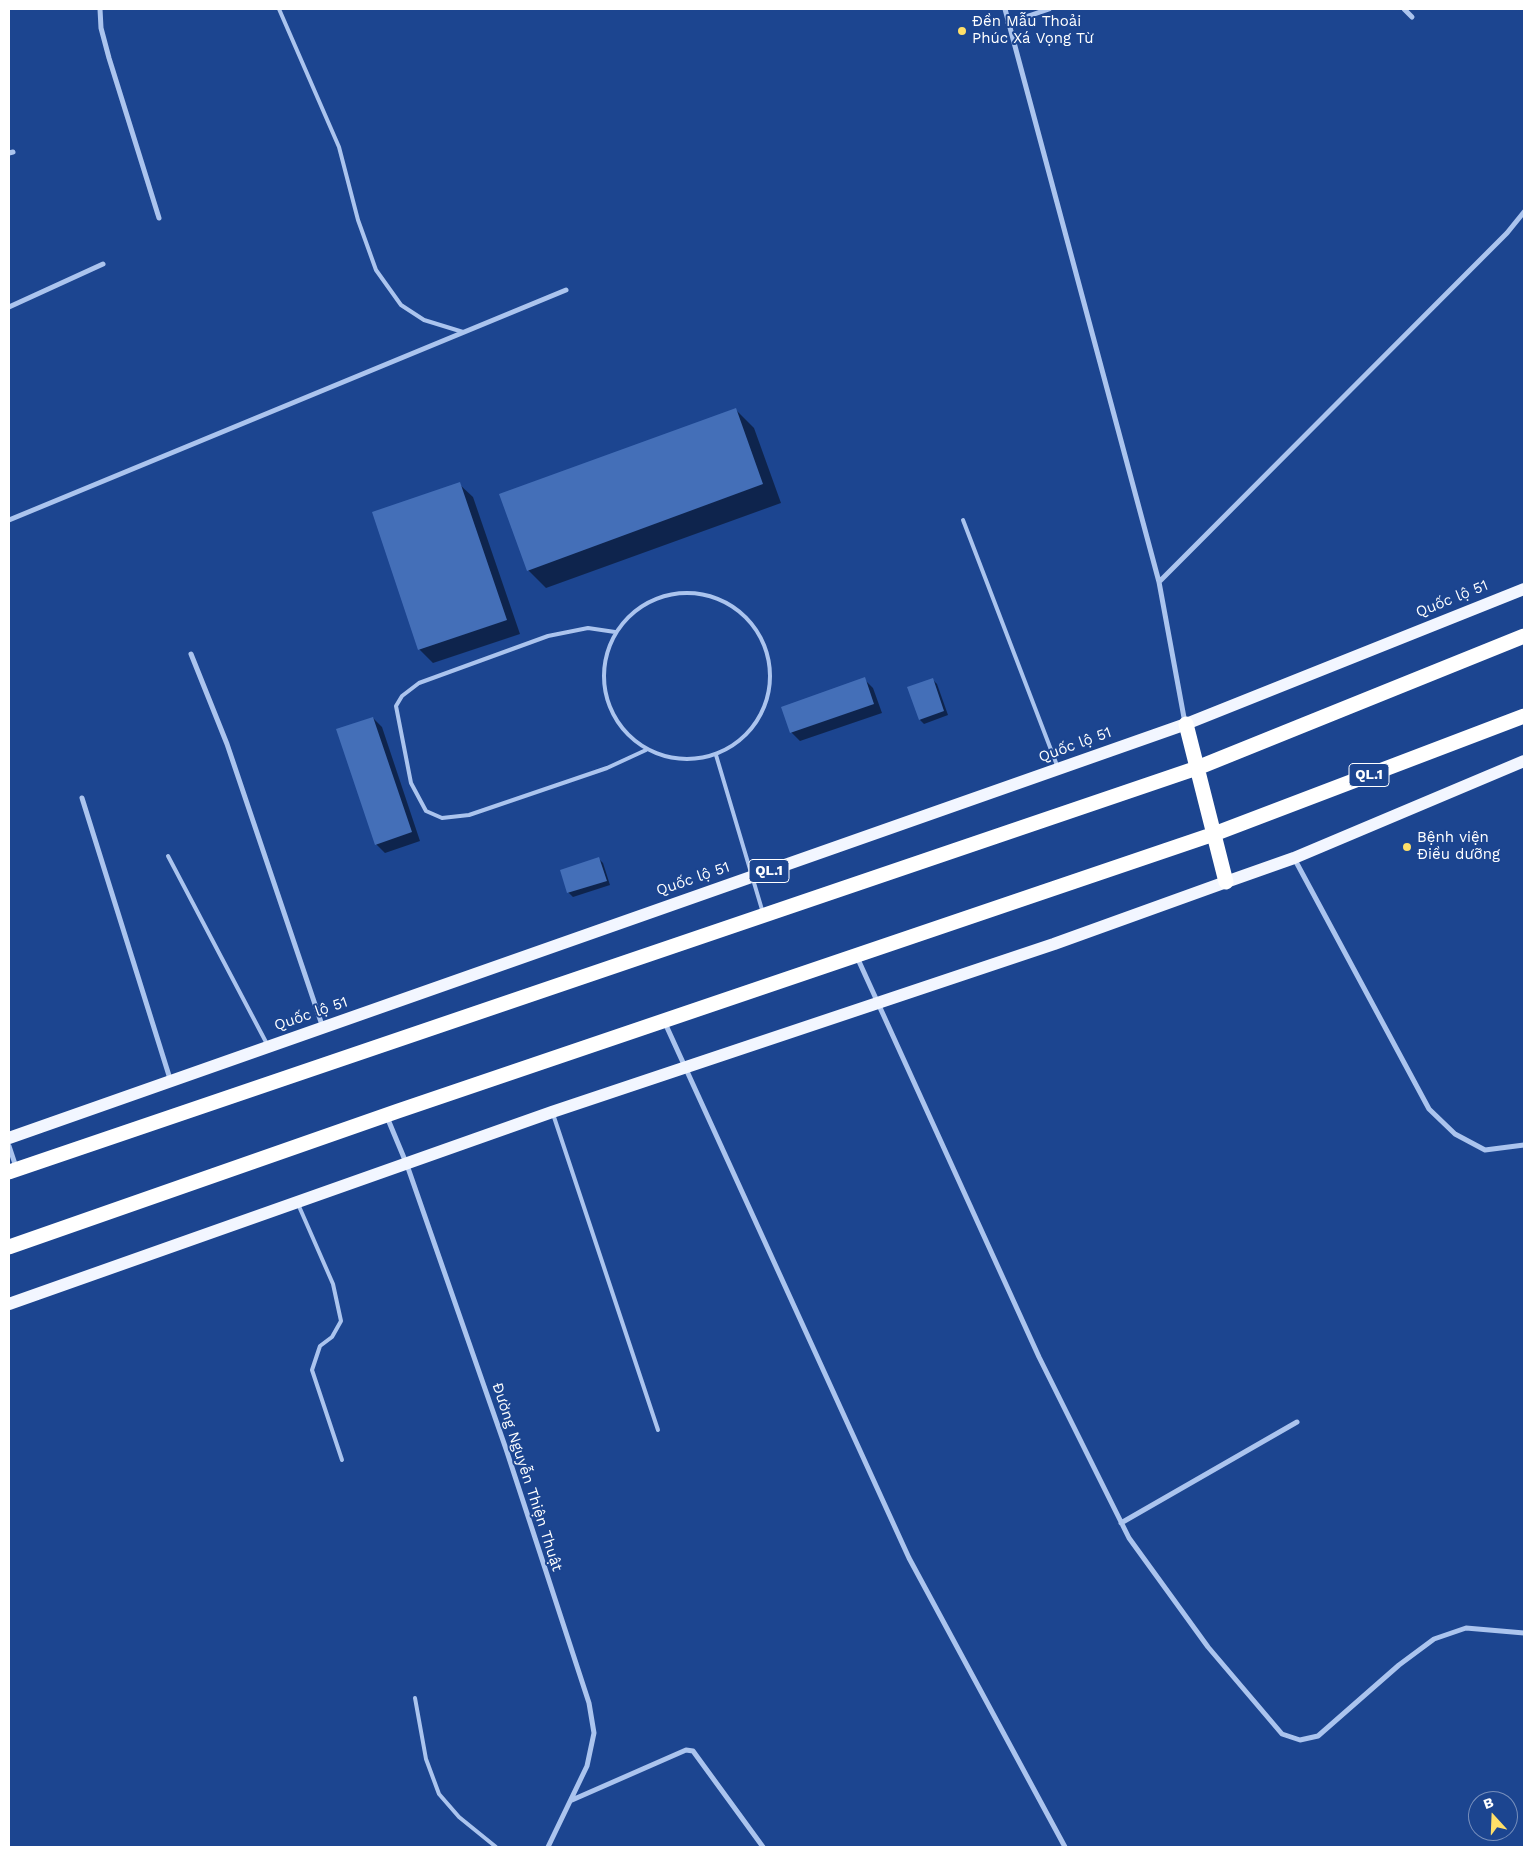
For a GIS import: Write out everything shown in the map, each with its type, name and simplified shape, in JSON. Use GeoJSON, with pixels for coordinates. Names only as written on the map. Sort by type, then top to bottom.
{"type":"FeatureCollection","features":[{"type":"Feature","properties":{"kind":"highway"},"geometry":{"type":"LineString","coordinates":[[13,1170],[1197,768],[1524,636]]}},
{"type":"Feature","properties":{"kind":"highway","name":"QL.1"},"geometry":{"type":"LineString","coordinates":[[9,1247],[386,1115],[1214,834],[1524,716]]}},
{"type":"Feature","properties":{"kind":"highway"},"geometry":{"type":"LineString","coordinates":[[1186,724],[1226,882]]}},
{"type":"Feature","properties":{"kind":"main road","name":"Quốc lộ 51"},"geometry":{"type":"LineString","coordinates":[[9,1138],[1186,724],[1524,589]]}},
{"type":"Feature","properties":{"kind":"main road"},"geometry":{"type":"LineString","coordinates":[[9,1304],[298,1204],[552,1112],[1054,944],[1294,858],[1524,761]]}},
{"type":"Feature","properties":{"kind":"street"},"geometry":{"type":"LineString","coordinates":[[100,9],[101,28],[109,58],[158,218]]}},
{"type":"Feature","properties":{"kind":"street"},"geometry":{"type":"LineString","coordinates":[[1005,9],[1159,582],[1186,724]]}},
{"type":"Feature","properties":{"kind":"street"},"geometry":{"type":"LineString","coordinates":[[1008,23],[1049,9]]}},
{"type":"Feature","properties":{"kind":"street"},"geometry":{"type":"LineString","coordinates":[[1404,9],[1412,18]]}},
{"type":"Feature","properties":{"kind":"street"},"geometry":{"type":"LineString","coordinates":[[1159,582],[1500,240],[1524,212]]}},
{"type":"Feature","properties":{"kind":"street"},"geometry":{"type":"LineString","coordinates":[[9,307],[103,264]]}},
{"type":"Feature","properties":{"kind":"street"},"geometry":{"type":"LineString","coordinates":[[9,520],[566,290]]}},
{"type":"Feature","properties":{"kind":"street"},"geometry":{"type":"LineString","coordinates":[[191,654],[227,744],[323,1029]]}},
{"type":"Feature","properties":{"kind":"street"},"geometry":{"type":"LineString","coordinates":[[82,798],[171,1082]]}},
{"type":"Feature","properties":{"kind":"street"},"geometry":{"type":"LineString","coordinates":[[1294,858],[1429,1109],[1455,1134],[1485,1150],[1524,1145]]}},
{"type":"Feature","properties":{"kind":"street"},"geometry":{"type":"LineString","coordinates":[[857,955],[876,1002],[1039,1357],[1129,1538],[1208,1647],[1282,1734],[1300,1740],[1318,1736],[1399,1664],[1434,1639],[1466,1628],[1524,1633]]}},
{"type":"Feature","properties":{"kind":"street"},"geometry":{"type":"LineString","coordinates":[[664,1020],[909,1558],[1065,1847]]}},
{"type":"Feature","properties":{"kind":"street","name":"Đường Nguyễn Thiện Thuật"},"geometry":{"type":"LineString","coordinates":[[386,1115],[406,1165],[503,1440],[589,1703],[594,1733],[587,1766],[548,1847]]}},
{"type":"Feature","properties":{"kind":"street"},"geometry":{"type":"LineString","coordinates":[[9,1146],[13,1170]]}},
{"type":"Feature","properties":{"kind":"street"},"geometry":{"type":"LineString","coordinates":[[1121,1523],[1297,1422]]}},
{"type":"Feature","properties":{"kind":"street"},"geometry":{"type":"LineString","coordinates":[[572,1800],[686,1750],[693,1751],[763,1847]]}},
{"type":"Feature","properties":{"kind":"lane"},"geometry":{"type":"LineString","coordinates":[[280,9],[339,147],[358,220],[376,270],[401,305],[424,320],[464,332]]}},
{"type":"Feature","properties":{"kind":"lane"},"geometry":{"type":"LineString","coordinates":[[963,520],[1058,769]]}},
{"type":"Feature","properties":{"kind":"lane"},"geometry":{"type":"LineString","coordinates":[[680,592],[716,596],[747,615],[766,646],[771,681],[761,716],[749,732],[734,745],[716,755],[680,760],[646,750],[618,726],[604,694],[604,658],[615,632],[619,625],[646,602],[680,592]]}},
{"type":"Feature","properties":{"kind":"lane"},"geometry":{"type":"LineString","coordinates":[[615,632],[588,628],[548,636],[418,682],[402,696],[396,706],[411,783],[426,811],[442,818],[469,815],[608,768],[646,750]]}},
{"type":"Feature","properties":{"kind":"lane"},"geometry":{"type":"LineString","coordinates":[[716,755],[764,915]]}},
{"type":"Feature","properties":{"kind":"lane"},"geometry":{"type":"LineString","coordinates":[[168,856],[269,1048]]}},
{"type":"Feature","properties":{"kind":"lane"},"geometry":{"type":"LineString","coordinates":[[552,1112],[658,1430]]}},
{"type":"Feature","properties":{"kind":"lane"},"geometry":{"type":"LineString","coordinates":[[298,1204],[333,1284],[341,1321],[332,1337],[320,1346],[312,1370],[342,1460]]}},
{"type":"Feature","properties":{"kind":"lane"},"geometry":{"type":"LineString","coordinates":[[415,1698],[426,1759],[440,1794],[459,1817],[496,1847]]}},
{"type":"Feature","properties":{"kind":"building"},"geometry":{"type":"Polygon","coordinates":[[[736,408],[763,484],[527,571],[499,494],[736,408]]]}},
{"type":"Feature","properties":{"kind":"building"},"geometry":{"type":"Polygon","coordinates":[[[460,482],[507,620],[418,650],[372,512],[460,482]]]}},
{"type":"Feature","properties":{"kind":"building"},"geometry":{"type":"Polygon","coordinates":[[[865,677],[874,704],[790,733],[781,707],[865,677]]]}},
{"type":"Feature","properties":{"kind":"building"},"geometry":{"type":"Polygon","coordinates":[[[933,678],[944,711],[919,720],[907,687],[933,678]]]}},
{"type":"Feature","properties":{"kind":"building"},"geometry":{"type":"Polygon","coordinates":[[[373,717],[412,832],[375,845],[336,729],[373,717]]]}},
{"type":"Feature","properties":{"kind":"building"},"geometry":{"type":"Polygon","coordinates":[[[599,857],[607,881],[567,893],[560,870],[599,857]]]}},
{"type":"Feature","properties":{"kind":"place","name":"Đền Mẫu Thoải Phúc Xá Vọng Từ"},"geometry":{"type":"Point","coordinates":[962,31]}},
{"type":"Feature","properties":{"kind":"place","name":"Bệnh viện Điều dưỡng"},"geometry":{"type":"Point","coordinates":[1407,847]}}]}
